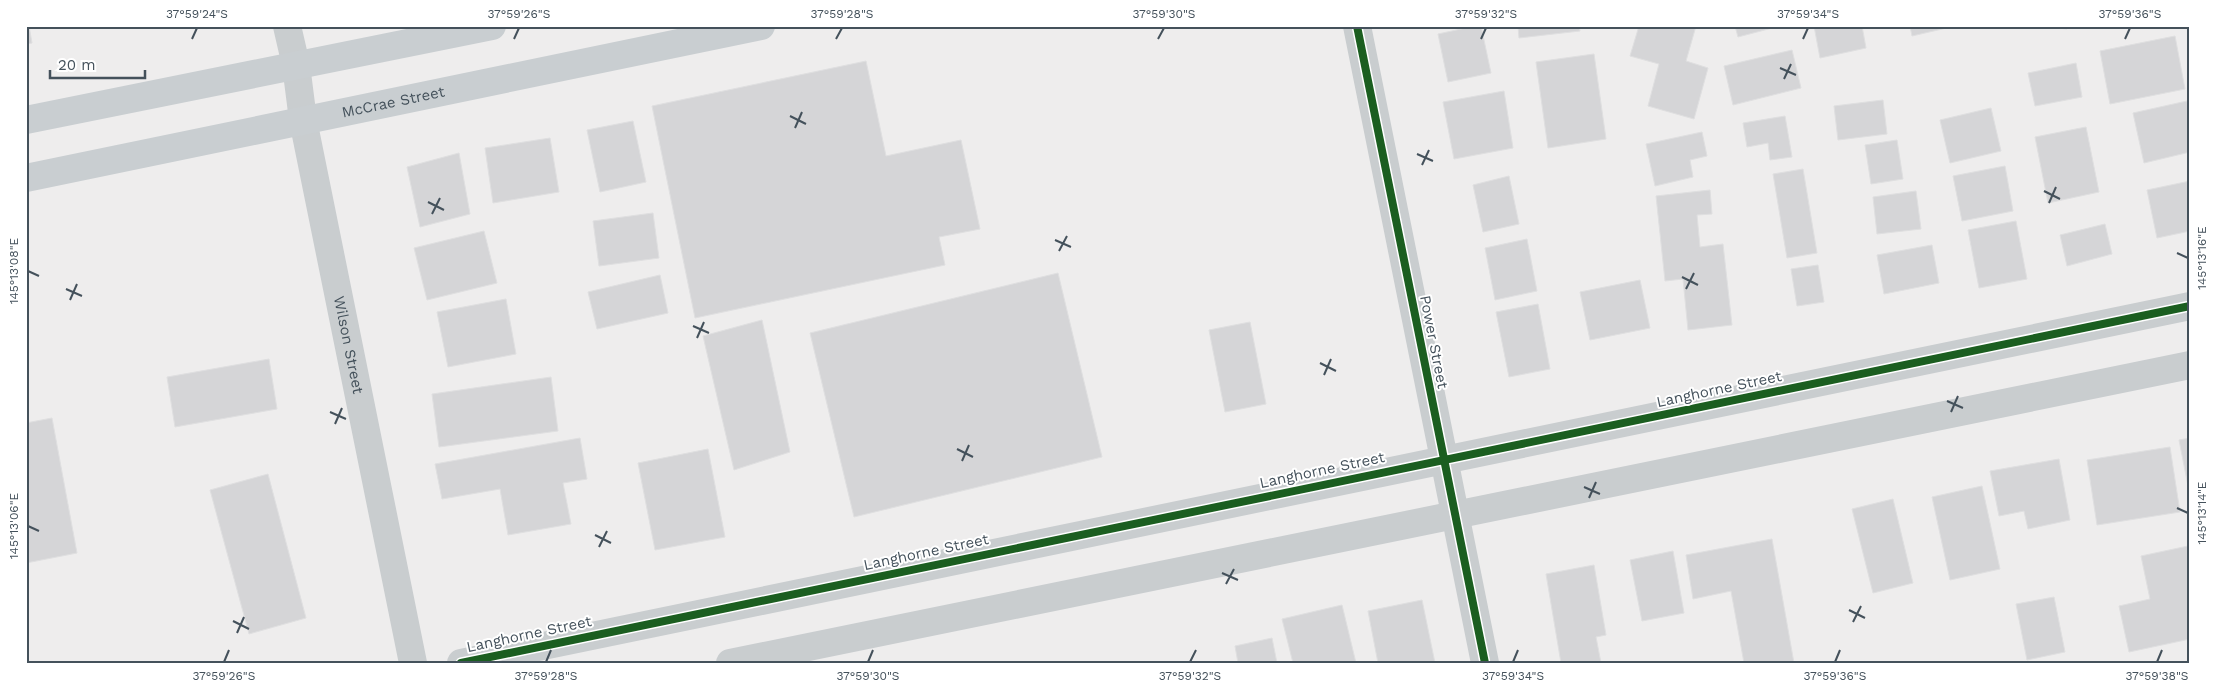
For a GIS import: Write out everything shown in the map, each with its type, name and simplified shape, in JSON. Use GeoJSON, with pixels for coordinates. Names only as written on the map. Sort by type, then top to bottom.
{"type":"FeatureCollection","features":[{"type":"Feature","properties":{"kind":"main road"},"geometry":{"type":"LineString","coordinates":[[26,120],[492,26]]}},
{"type":"Feature","properties":{"kind":"main road","name":"McCrae Street"},"geometry":{"type":"LineString","coordinates":[[26,178],[761,26]]}},
{"type":"Feature","properties":{"kind":"street","name":"Wilson Street"},"geometry":{"type":"LineString","coordinates":[[288,26],[304,120],[413,663]]}},
{"type":"Feature","properties":{"kind":"street","name":"Power Street"},"geometry":{"type":"LineString","coordinates":[[1357,26],[1484,663]]}},
{"type":"Feature","properties":{"kind":"street","name":"Langhorne Street"},"geometry":{"type":"LineString","coordinates":[[461,663],[2190,306]]}},
{"type":"Feature","properties":{"kind":"street"},"geometry":{"type":"LineString","coordinates":[[730,663],[2190,365]]}},
{"type":"Feature","properties":{"kind":"building"},"geometry":{"type":"Polygon","coordinates":[[[26,26],[29,26],[32,43],[26,44],[26,26]]]}},
{"type":"Feature","properties":{"kind":"building"},"geometry":{"type":"Polygon","coordinates":[[[1481,26],[1491,73],[1448,82],[1438,34],[1481,26]]]}},
{"type":"Feature","properties":{"kind":"building"},"geometry":{"type":"Polygon","coordinates":[[[1518,26],[1579,26],[1580,31],[1519,38],[1518,26]]]}},
{"type":"Feature","properties":{"kind":"building"},"geometry":{"type":"Polygon","coordinates":[[[1639,26],[1696,26],[1686,61],[1708,68],[1694,119],[1648,106],[1659,64],[1630,56],[1639,26]]]}},
{"type":"Feature","properties":{"kind":"building"},"geometry":{"type":"Polygon","coordinates":[[[1735,26],[1780,26],[1738,37],[1735,26]]]}},
{"type":"Feature","properties":{"kind":"building"},"geometry":{"type":"Polygon","coordinates":[[[1814,26],[1862,26],[1866,48],[1820,58],[1814,26]]]}},
{"type":"Feature","properties":{"kind":"building"},"geometry":{"type":"Polygon","coordinates":[[[1910,26],[1955,26],[1912,36],[1910,26]]]}},
{"type":"Feature","properties":{"kind":"building"},"geometry":{"type":"Polygon","coordinates":[[[2041,26],[2067,26],[2067,29],[2041,26]]]}},
{"type":"Feature","properties":{"kind":"building"},"geometry":{"type":"Polygon","coordinates":[[[2175,36],[2185,89],[2110,104],[2100,51],[2175,36]]]}},
{"type":"Feature","properties":{"kind":"building"},"geometry":{"type":"Polygon","coordinates":[[[1792,50],[1801,88],[1733,105],[1724,66],[1792,50]]]}},
{"type":"Feature","properties":{"kind":"building"},"geometry":{"type":"Polygon","coordinates":[[[1594,54],[1606,139],[1548,148],[1536,62],[1594,54]]]}},
{"type":"Feature","properties":{"kind":"building"},"geometry":{"type":"Polygon","coordinates":[[[866,61],[886,156],[961,140],[980,229],[939,237],[945,265],[695,318],[652,106],[866,61]]]}},
{"type":"Feature","properties":{"kind":"building"},"geometry":{"type":"Polygon","coordinates":[[[2076,63],[2082,97],[2035,106],[2028,73],[2076,63]]]}},
{"type":"Feature","properties":{"kind":"building"},"geometry":{"type":"Polygon","coordinates":[[[1504,91],[1513,148],[1454,159],[1443,102],[1504,91]]]}},
{"type":"Feature","properties":{"kind":"building"},"geometry":{"type":"Polygon","coordinates":[[[1883,100],[1887,134],[1838,140],[1834,106],[1883,100]]]}},
{"type":"Feature","properties":{"kind":"building"},"geometry":{"type":"Polygon","coordinates":[[[2187,101],[2190,113],[2190,152],[2144,163],[2133,113],[2187,101]]]}},
{"type":"Feature","properties":{"kind":"building"},"geometry":{"type":"Polygon","coordinates":[[[1991,108],[2001,151],[1950,163],[1940,120],[1991,108]]]}},
{"type":"Feature","properties":{"kind":"building"},"geometry":{"type":"Polygon","coordinates":[[[1785,116],[1792,157],[1770,160],[1768,143],[1747,147],[1743,123],[1785,116]]]}},
{"type":"Feature","properties":{"kind":"building"},"geometry":{"type":"Polygon","coordinates":[[[633,121],[646,182],[600,192],[587,130],[633,121]]]}},
{"type":"Feature","properties":{"kind":"building"},"geometry":{"type":"Polygon","coordinates":[[[2086,127],[2099,192],[2048,203],[2035,137],[2086,127]]]}},
{"type":"Feature","properties":{"kind":"building"},"geometry":{"type":"Polygon","coordinates":[[[1702,132],[1707,156],[1690,160],[1693,177],[1655,186],[1646,144],[1702,132]]]}},
{"type":"Feature","properties":{"kind":"building"},"geometry":{"type":"Polygon","coordinates":[[[550,138],[559,192],[493,203],[485,148],[550,138]]]}},
{"type":"Feature","properties":{"kind":"building"},"geometry":{"type":"Polygon","coordinates":[[[1897,140],[1903,179],[1871,184],[1865,145],[1897,140]]]}},
{"type":"Feature","properties":{"kind":"building"},"geometry":{"type":"Polygon","coordinates":[[[459,153],[470,214],[420,227],[407,167],[459,153]]]}},
{"type":"Feature","properties":{"kind":"building"},"geometry":{"type":"Polygon","coordinates":[[[2005,166],[2013,211],[1962,221],[1953,176],[2005,166]]]}},
{"type":"Feature","properties":{"kind":"building"},"geometry":{"type":"Polygon","coordinates":[[[1803,169],[1817,253],[1787,258],[1773,174],[1803,169]]]}},
{"type":"Feature","properties":{"kind":"building"},"geometry":{"type":"Polygon","coordinates":[[[1509,176],[1519,224],[1483,232],[1473,185],[1509,176]]]}},
{"type":"Feature","properties":{"kind":"building"},"geometry":{"type":"Polygon","coordinates":[[[2190,181],[2190,231],[2157,238],[2147,190],[2190,181]]]}},
{"type":"Feature","properties":{"kind":"building"},"geometry":{"type":"Polygon","coordinates":[[[1710,190],[1712,214],[1697,215],[1700,247],[1723,244],[1732,325],[1688,330],[1683,279],[1665,281],[1656,196],[1710,190]]]}},
{"type":"Feature","properties":{"kind":"building"},"geometry":{"type":"Polygon","coordinates":[[[1916,191],[1921,229],[1877,234],[1873,197],[1916,191]]]}},
{"type":"Feature","properties":{"kind":"building"},"geometry":{"type":"Polygon","coordinates":[[[653,213],[659,258],[599,266],[593,221],[653,213]]]}},
{"type":"Feature","properties":{"kind":"building"},"geometry":{"type":"Polygon","coordinates":[[[2016,221],[2027,279],[1979,288],[1968,230],[2016,221]]]}},
{"type":"Feature","properties":{"kind":"building"},"geometry":{"type":"Polygon","coordinates":[[[2105,224],[2112,254],[2067,266],[2060,235],[2105,224]]]}},
{"type":"Feature","properties":{"kind":"building"},"geometry":{"type":"Polygon","coordinates":[[[484,231],[497,283],[427,300],[414,248],[484,231]]]}},
{"type":"Feature","properties":{"kind":"building"},"geometry":{"type":"Polygon","coordinates":[[[1527,239],[1537,291],[1495,300],[1485,248],[1527,239]]]}},
{"type":"Feature","properties":{"kind":"building"},"geometry":{"type":"Polygon","coordinates":[[[1932,245],[1939,283],[1884,294],[1877,255],[1932,245]]]}},
{"type":"Feature","properties":{"kind":"building"},"geometry":{"type":"Polygon","coordinates":[[[1818,265],[1824,302],[1797,306],[1791,269],[1818,265]]]}},
{"type":"Feature","properties":{"kind":"building"},"geometry":{"type":"Polygon","coordinates":[[[1058,273],[1102,457],[854,517],[810,333],[1058,273]]]}},
{"type":"Feature","properties":{"kind":"building"},"geometry":{"type":"Polygon","coordinates":[[[660,275],[668,313],[597,329],[588,292],[660,275]]]}},
{"type":"Feature","properties":{"kind":"building"},"geometry":{"type":"Polygon","coordinates":[[[1640,280],[1650,328],[1590,340],[1580,292],[1640,280]]]}},
{"type":"Feature","properties":{"kind":"building"},"geometry":{"type":"Polygon","coordinates":[[[506,299],[516,354],[448,367],[437,312],[506,299]]]}},
{"type":"Feature","properties":{"kind":"building"},"geometry":{"type":"Polygon","coordinates":[[[1538,304],[1550,369],[1509,377],[1496,312],[1538,304]]]}},
{"type":"Feature","properties":{"kind":"building"},"geometry":{"type":"Polygon","coordinates":[[[762,320],[790,452],[734,470],[703,336],[762,320]]]}},
{"type":"Feature","properties":{"kind":"building"},"geometry":{"type":"Polygon","coordinates":[[[1250,322],[1266,404],[1225,412],[1209,330],[1250,322]]]}},
{"type":"Feature","properties":{"kind":"building"},"geometry":{"type":"Polygon","coordinates":[[[269,359],[277,409],[175,427],[167,377],[269,359]]]}},
{"type":"Feature","properties":{"kind":"building"},"geometry":{"type":"Polygon","coordinates":[[[551,377],[558,431],[439,447],[432,394],[551,377]]]}},
{"type":"Feature","properties":{"kind":"building"},"geometry":{"type":"Polygon","coordinates":[[[52,418],[77,553],[26,563],[26,423],[52,418]]]}},
{"type":"Feature","properties":{"kind":"building"},"geometry":{"type":"Polygon","coordinates":[[[580,438],[587,479],[563,483],[571,524],[508,535],[500,489],[442,499],[435,464],[580,438]]]}},
{"type":"Feature","properties":{"kind":"building"},"geometry":{"type":"Polygon","coordinates":[[[2190,438],[2190,496],[2179,440],[2190,438]]]}},
{"type":"Feature","properties":{"kind":"building"},"geometry":{"type":"Polygon","coordinates":[[[2170,447],[2180,512],[2097,525],[2087,460],[2170,447]]]}},
{"type":"Feature","properties":{"kind":"building"},"geometry":{"type":"Polygon","coordinates":[[[708,449],[725,537],[655,550],[638,463],[708,449]]]}},
{"type":"Feature","properties":{"kind":"building"},"geometry":{"type":"Polygon","coordinates":[[[2059,459],[2070,520],[2028,529],[2024,511],[1999,516],[1990,471],[2059,459]]]}},
{"type":"Feature","properties":{"kind":"building"},"geometry":{"type":"Polygon","coordinates":[[[268,474],[306,618],[249,634],[210,490],[268,474]]]}},
{"type":"Feature","properties":{"kind":"building"},"geometry":{"type":"Polygon","coordinates":[[[1982,486],[2000,569],[1950,580],[1932,497],[1982,486]]]}},
{"type":"Feature","properties":{"kind":"building"},"geometry":{"type":"Polygon","coordinates":[[[1893,499],[1913,583],[1873,593],[1852,509],[1893,499]]]}},
{"type":"Feature","properties":{"kind":"building"},"geometry":{"type":"Polygon","coordinates":[[[1772,539],[1794,663],[1744,663],[1731,591],[1693,599],[1686,555],[1772,539]]]}},
{"type":"Feature","properties":{"kind":"building"},"geometry":{"type":"Polygon","coordinates":[[[2188,546],[2190,555],[2190,639],[2129,652],[2119,606],[2150,599],[2141,556],[2188,546]]]}},
{"type":"Feature","properties":{"kind":"building"},"geometry":{"type":"Polygon","coordinates":[[[1673,551],[1684,613],[1642,621],[1630,560],[1673,551]]]}},
{"type":"Feature","properties":{"kind":"building"},"geometry":{"type":"Polygon","coordinates":[[[1594,565],[1606,635],[1596,637],[1601,663],[1561,663],[1546,574],[1594,565]]]}},
{"type":"Feature","properties":{"kind":"building"},"geometry":{"type":"Polygon","coordinates":[[[2054,597],[2065,652],[2027,660],[2016,604],[2054,597]]]}},
{"type":"Feature","properties":{"kind":"building"},"geometry":{"type":"Polygon","coordinates":[[[1422,600],[1435,663],[1378,663],[1368,611],[1422,600]]]}},
{"type":"Feature","properties":{"kind":"building"},"geometry":{"type":"Polygon","coordinates":[[[1342,605],[1356,663],[1293,663],[1282,619],[1342,605]]]}},
{"type":"Feature","properties":{"kind":"building"},"geometry":{"type":"Polygon","coordinates":[[[1272,638],[1277,663],[1238,663],[1235,646],[1272,638]]]}},
{"type":"Feature","properties":{"kind":"cycle path"},"geometry":{"type":"LineString","coordinates":[[1357,26],[1485,663]]}},
{"type":"Feature","properties":{"kind":"cycle path"},"geometry":{"type":"LineString","coordinates":[[461,663],[2190,306]]}}]}
